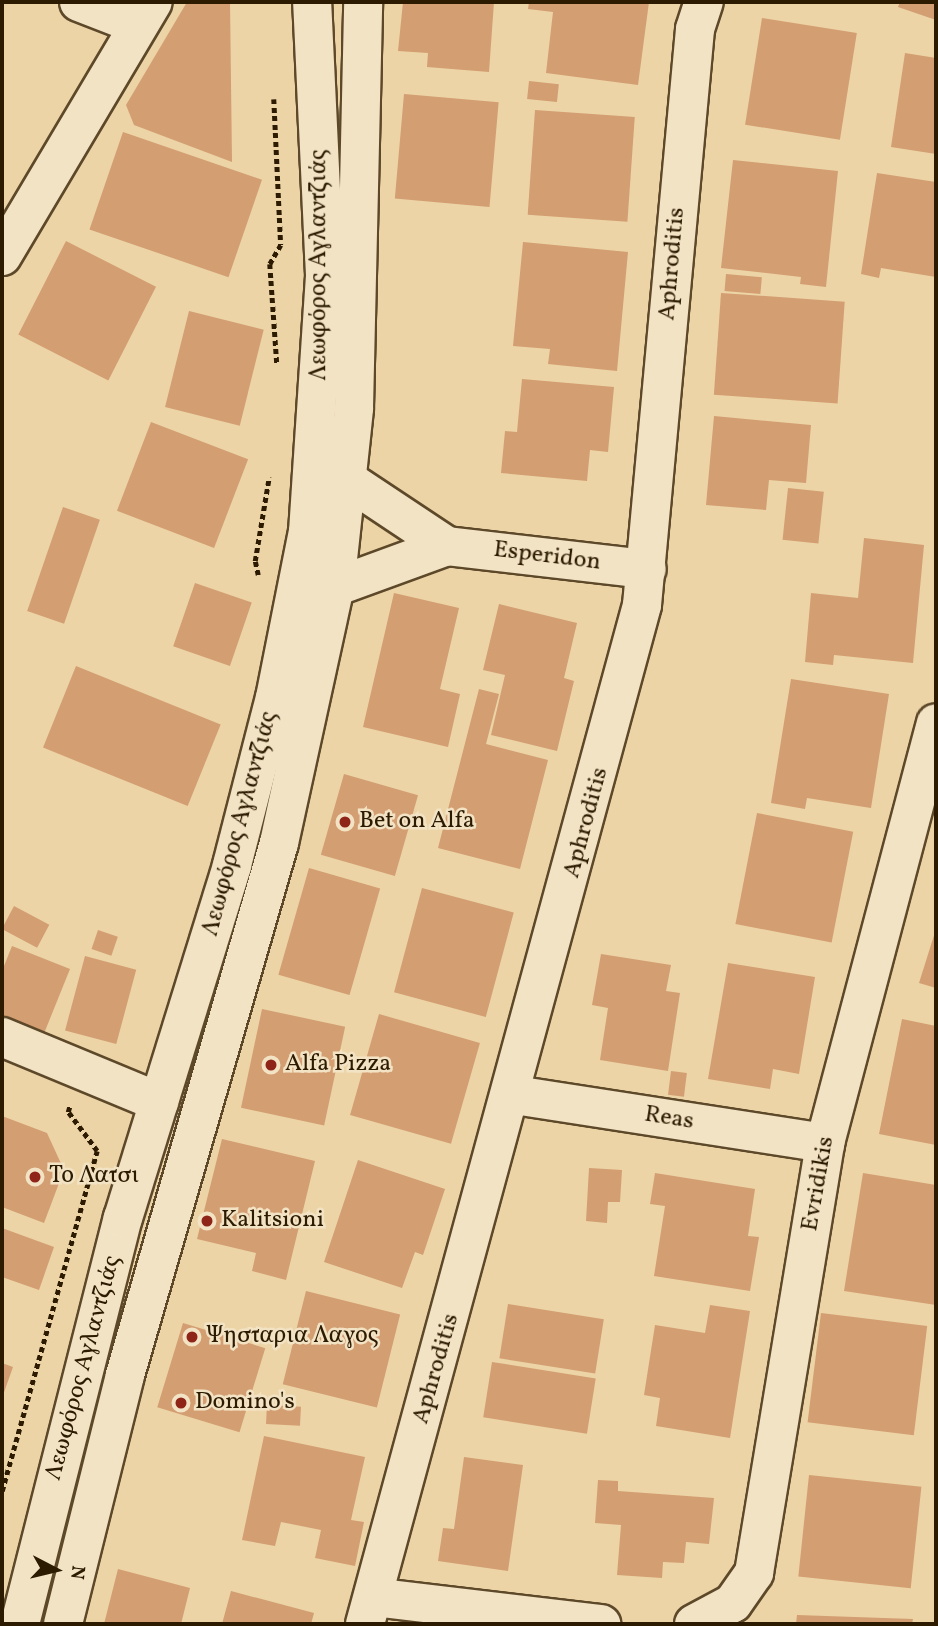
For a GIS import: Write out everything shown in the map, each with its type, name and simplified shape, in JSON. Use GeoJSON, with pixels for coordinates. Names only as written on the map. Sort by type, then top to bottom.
{"type":"FeatureCollection","features":[{"type":"Feature","properties":{"kind":"street"},"geometry":{"type":"LineString","coordinates":[[2,256],[146,13],[79,2]]}},
{"type":"Feature","properties":{"kind":"street","name":"Λεωφόρος Αγλαντζιάς"},"geometry":{"type":"LineString","coordinates":[[20,1624],[83,1363],[269,724],[308,532],[325,275],[312,2]]}},
{"type":"Feature","properties":{"kind":"street","name":"Λεωφόρος Αγλαντζιάς"},"geometry":{"type":"LineString","coordinates":[[63,1624],[125,1376],[279,843],[335,587],[349,481],[363,189],[363,2]]}},
{"type":"Feature","properties":{"kind":"street","name":"Aphroditis"},"geometry":{"type":"LineString","coordinates":[[369,1611],[514,1095],[626,681],[647,569],[695,29],[704,2]]}},
{"type":"Feature","properties":{"kind":"street","name":"Esperidon"},"geometry":{"type":"LineString","coordinates":[[349,481],[447,546]]}},
{"type":"Feature","properties":{"kind":"street","name":"Esperidon"},"geometry":{"type":"LineString","coordinates":[[335,587],[447,546],[647,569]]}},
{"type":"Feature","properties":{"kind":"street","name":"Evridikis"},"geometry":{"type":"LineString","coordinates":[[694,1624],[733,1603],[754,1573],[825,1143],[921,826],[936,723]]}},
{"type":"Feature","properties":{"kind":"street"},"geometry":{"type":"LineString","coordinates":[[2,1037],[159,1102]]}},
{"type":"Feature","properties":{"kind":"street","name":"Reas"},"geometry":{"type":"LineString","coordinates":[[514,1095],[825,1143]]}},
{"type":"Feature","properties":{"kind":"street"},"geometry":{"type":"LineString","coordinates":[[369,1611],[581,1624]]}},
{"type":"Feature","properties":{"kind":"path"},"geometry":{"type":"LineString","coordinates":[[273,83],[281,245],[270,264],[276,373]]}},
{"type":"Feature","properties":{"kind":"path"},"geometry":{"type":"LineString","coordinates":[[260,582],[255,561],[272,465]]}},
{"type":"Feature","properties":{"kind":"path"},"geometry":{"type":"LineString","coordinates":[[2,1491],[97,1151],[68,1112],[80,1069]]}},
{"type":"Feature","properties":{"kind":"building"},"geometry":{"type":"Polygon","coordinates":[[[187,2],[230,2],[232,162],[134,125],[126,105],[187,2]]]}},
{"type":"Feature","properties":{"kind":"building"},"geometry":{"type":"Polygon","coordinates":[[[403,2],[494,2],[489,72],[427,67],[428,53],[398,51],[403,2]]]}},
{"type":"Feature","properties":{"kind":"building"},"geometry":{"type":"Polygon","coordinates":[[[529,2],[649,2],[638,85],[546,73],[553,12],[528,9],[529,2]]]}},
{"type":"Feature","properties":{"kind":"building"},"geometry":{"type":"Polygon","coordinates":[[[900,2],[936,2],[936,20],[898,7],[900,2]]]}},
{"type":"Feature","properties":{"kind":"building"},"geometry":{"type":"Polygon","coordinates":[[[762,18],[857,33],[840,140],[745,125],[762,18]]]}},
{"type":"Feature","properties":{"kind":"building"},"geometry":{"type":"Polygon","coordinates":[[[905,53],[936,58],[936,154],[891,147],[905,53]]]}},
{"type":"Feature","properties":{"kind":"building"},"geometry":{"type":"Polygon","coordinates":[[[529,81],[559,84],[557,102],[527,99],[529,81]]]}},
{"type":"Feature","properties":{"kind":"building"},"geometry":{"type":"Polygon","coordinates":[[[404,94],[499,102],[489,207],[395,199],[404,94]]]}},
{"type":"Feature","properties":{"kind":"building"},"geometry":{"type":"Polygon","coordinates":[[[535,110],[635,117],[627,222],[528,215],[535,110]]]}},
{"type":"Feature","properties":{"kind":"building"},"geometry":{"type":"Polygon","coordinates":[[[123,132],[262,180],[228,277],[89,229],[123,132]]]}},
{"type":"Feature","properties":{"kind":"building"},"geometry":{"type":"Polygon","coordinates":[[[733,160],[838,171],[826,287],[800,284],[801,277],[721,268],[733,160]]]}},
{"type":"Feature","properties":{"kind":"building"},"geometry":{"type":"Polygon","coordinates":[[[877,173],[936,182],[936,277],[881,268],[879,278],[861,274],[877,173]]]}},
{"type":"Feature","properties":{"kind":"building"},"geometry":{"type":"Polygon","coordinates":[[[66,241],[156,287],[108,380],[18,335],[66,241]]]}},
{"type":"Feature","properties":{"kind":"building"},"geometry":{"type":"Polygon","coordinates":[[[523,242],[628,252],[617,371],[548,364],[550,349],[513,346],[523,242]]]}},
{"type":"Feature","properties":{"kind":"building"},"geometry":{"type":"Polygon","coordinates":[[[726,274],[762,277],[760,294],[725,291],[726,274]]]}},
{"type":"Feature","properties":{"kind":"building"},"geometry":{"type":"Polygon","coordinates":[[[721,293],[845,302],[838,403],[714,395],[721,293]]]}},
{"type":"Feature","properties":{"kind":"building"},"geometry":{"type":"Polygon","coordinates":[[[189,311],[264,330],[240,426],[165,407],[189,311]]]}},
{"type":"Feature","properties":{"kind":"building"},"geometry":{"type":"Polygon","coordinates":[[[522,379],[614,387],[608,452],[590,450],[587,481],[501,473],[505,431],[517,432],[522,379]]]}},
{"type":"Feature","properties":{"kind":"building"},"geometry":{"type":"Polygon","coordinates":[[[714,416],[811,425],[806,483],[769,480],[766,510],[706,505],[714,416]]]}},
{"type":"Feature","properties":{"kind":"building"},"geometry":{"type":"Polygon","coordinates":[[[151,422],[248,459],[214,548],[117,511],[151,422]]]}},
{"type":"Feature","properties":{"kind":"building"},"geometry":{"type":"Polygon","coordinates":[[[788,488],[824,492],[818,543],[783,540],[788,488]]]}},
{"type":"Feature","properties":{"kind":"building"},"geometry":{"type":"Polygon","coordinates":[[[63,507],[100,520],[64,624],[27,611],[63,507]]]}},
{"type":"Feature","properties":{"kind":"building"},"geometry":{"type":"Polygon","coordinates":[[[864,538],[924,545],[913,663],[834,655],[833,665],[805,662],[811,593],[858,598],[864,538]]]}},
{"type":"Feature","properties":{"kind":"building"},"geometry":{"type":"Polygon","coordinates":[[[195,583],[252,603],[230,666],[173,646],[195,583]]]}},
{"type":"Feature","properties":{"kind":"building"},"geometry":{"type":"Polygon","coordinates":[[[394,593],[459,608],[440,689],[460,694],[448,747],[363,727],[394,593]]]}},
{"type":"Feature","properties":{"kind":"building"},"geometry":{"type":"Polygon","coordinates":[[[499,604],[577,623],[564,678],[574,681],[557,751],[491,735],[505,675],[483,670],[499,604]]]}},
{"type":"Feature","properties":{"kind":"building"},"geometry":{"type":"Polygon","coordinates":[[[76,666],[221,724],[188,806],[43,748],[76,666]]]}},
{"type":"Feature","properties":{"kind":"building"},"geometry":{"type":"Polygon","coordinates":[[[791,679],[889,694],[871,808],[807,798],[805,809],[771,803],[791,679]]]}},
{"type":"Feature","properties":{"kind":"building"},"geometry":{"type":"Polygon","coordinates":[[[479,689],[499,694],[486,744],[548,760],[520,869],[438,848],[479,689]]]}},
{"type":"Feature","properties":{"kind":"building"},"geometry":{"type":"Polygon","coordinates":[[[344,774],[418,795],[395,876],[321,855],[344,774]]]}},
{"type":"Feature","properties":{"kind":"building"},"geometry":{"type":"Polygon","coordinates":[[[757,813],[853,832],[832,943],[735,924],[757,813]]]}},
{"type":"Feature","properties":{"kind":"building"},"geometry":{"type":"Polygon","coordinates":[[[309,868],[380,888],[350,995],[278,975],[309,868]]]}},
{"type":"Feature","properties":{"kind":"building"},"geometry":{"type":"Polygon","coordinates":[[[422,888],[514,913],[486,1017],[394,992],[422,888]]]}},
{"type":"Feature","properties":{"kind":"building"},"geometry":{"type":"Polygon","coordinates":[[[14,906],[49,925],[37,948],[2,929],[14,906]]]}},
{"type":"Feature","properties":{"kind":"building"},"geometry":{"type":"Polygon","coordinates":[[[936,929],[936,988],[919,983],[936,929]]]}},
{"type":"Feature","properties":{"kind":"building"},"geometry":{"type":"Polygon","coordinates":[[[98,930],[118,937],[111,956],[91,949],[98,930]]]}},
{"type":"Feature","properties":{"kind":"building"},"geometry":{"type":"Polygon","coordinates":[[[12,946],[70,969],[41,1041],[2,1025],[2,971],[12,946]]]}},
{"type":"Feature","properties":{"kind":"building"},"geometry":{"type":"Polygon","coordinates":[[[601,954],[671,965],[666,991],[680,993],[668,1071],[600,1060],[608,1008],[592,1005],[601,954]]]}},
{"type":"Feature","properties":{"kind":"building"},"geometry":{"type":"Polygon","coordinates":[[[85,956],[136,970],[116,1044],[65,1030],[85,956]]]}},
{"type":"Feature","properties":{"kind":"building"},"geometry":{"type":"Polygon","coordinates":[[[728,963],[815,977],[799,1074],[773,1069],[770,1089],[708,1079],[728,963]]]}},
{"type":"Feature","properties":{"kind":"building"},"geometry":{"type":"Polygon","coordinates":[[[262,1009],[345,1027],[324,1125],[241,1108],[262,1009]]]}},
{"type":"Feature","properties":{"kind":"building"},"geometry":{"type":"Polygon","coordinates":[[[379,1014],[480,1043],[451,1144],[350,1115],[379,1014]]]}},
{"type":"Feature","properties":{"kind":"building"},"geometry":{"type":"Polygon","coordinates":[[[902,1019],[936,1026],[936,1145],[879,1134],[902,1019]]]}},
{"type":"Feature","properties":{"kind":"building"},"geometry":{"type":"Polygon","coordinates":[[[671,1071],[687,1073],[684,1097],[668,1095],[671,1071]]]}},
{"type":"Feature","properties":{"kind":"building"},"geometry":{"type":"Polygon","coordinates":[[[2,1116],[47,1133],[64,1170],[44,1223],[2,1207],[2,1116]]]}},
{"type":"Feature","properties":{"kind":"building"},"geometry":{"type":"Polygon","coordinates":[[[222,1139],[315,1161],[286,1280],[252,1271],[256,1253],[197,1239],[222,1139]]]}},
{"type":"Feature","properties":{"kind":"building"},"geometry":{"type":"Polygon","coordinates":[[[358,1160],[445,1189],[423,1255],[415,1252],[402,1288],[324,1262],[358,1160]]]}},
{"type":"Feature","properties":{"kind":"building"},"geometry":{"type":"Polygon","coordinates":[[[589,1168],[622,1170],[620,1202],[608,1202],[607,1223],[586,1221],[589,1168]]]}},
{"type":"Feature","properties":{"kind":"building"},"geometry":{"type":"Polygon","coordinates":[[[655,1173],[755,1189],[748,1236],[759,1237],[750,1291],[654,1276],[665,1206],[650,1204],[655,1173]]]}},
{"type":"Feature","properties":{"kind":"building"},"geometry":{"type":"Polygon","coordinates":[[[863,1173],[936,1185],[936,1305],[844,1291],[863,1173]]]}},
{"type":"Feature","properties":{"kind":"building"},"geometry":{"type":"Polygon","coordinates":[[[2,1228],[54,1247],[39,1290],[2,1277],[2,1228]]]}},
{"type":"Feature","properties":{"kind":"building"},"geometry":{"type":"Polygon","coordinates":[[[306,1291],[400,1314],[377,1408],[283,1384],[306,1291]]]}},
{"type":"Feature","properties":{"kind":"building"},"geometry":{"type":"Polygon","coordinates":[[[508,1304],[604,1319],[595,1373],[499,1358],[508,1304]]]}},
{"type":"Feature","properties":{"kind":"building"},"geometry":{"type":"Polygon","coordinates":[[[710,1305],[750,1311],[730,1438],[656,1426],[660,1398],[644,1395],[655,1325],[705,1333],[710,1305]]]}},
{"type":"Feature","properties":{"kind":"building"},"geometry":{"type":"Polygon","coordinates":[[[821,1313],[927,1326],[914,1435],[808,1422],[821,1313]]]}},
{"type":"Feature","properties":{"kind":"building"},"geometry":{"type":"Polygon","coordinates":[[[183,1323],[265,1348],[240,1432],[157,1407],[183,1323]]]}},
{"type":"Feature","properties":{"kind":"building"},"geometry":{"type":"Polygon","coordinates":[[[492,1362],[596,1378],[587,1434],[483,1417],[492,1362]]]}},
{"type":"Feature","properties":{"kind":"building"},"geometry":{"type":"Polygon","coordinates":[[[2,1363],[13,1367],[2,1398],[2,1363]]]}},
{"type":"Feature","properties":{"kind":"building"},"geometry":{"type":"Polygon","coordinates":[[[267,1405],[301,1407],[300,1426],[266,1424],[267,1405]]]}},
{"type":"Feature","properties":{"kind":"building"},"geometry":{"type":"Polygon","coordinates":[[[264,1436],[365,1457],[351,1520],[364,1522],[355,1566],[315,1558],[321,1530],[281,1522],[275,1546],[242,1540],[264,1436]]]}},
{"type":"Feature","properties":{"kind":"building"},"geometry":{"type":"Polygon","coordinates":[[[464,1457],[523,1465],[508,1571],[438,1561],[443,1528],[454,1529],[464,1457]]]}},
{"type":"Feature","properties":{"kind":"building"},"geometry":{"type":"Polygon","coordinates":[[[809,1475],[921,1487],[911,1588],[798,1576],[809,1475]]]}},
{"type":"Feature","properties":{"kind":"building"},"geometry":{"type":"Polygon","coordinates":[[[598,1480],[618,1481],[618,1491],[714,1498],[709,1544],[686,1542],[684,1563],[663,1562],[662,1578],[617,1575],[621,1525],[595,1523],[598,1480]]]}},
{"type":"Feature","properties":{"kind":"building"},"geometry":{"type":"Polygon","coordinates":[[[118,1569],[190,1588],[181,1624],[104,1624],[118,1569]]]}},
{"type":"Feature","properties":{"kind":"building"},"geometry":{"type":"Polygon","coordinates":[[[231,1591],[314,1613],[311,1624],[222,1624],[231,1591]]]}},
{"type":"Feature","properties":{"kind":"building"},"geometry":{"type":"Polygon","coordinates":[[[797,1615],[913,1619],[912,1624],[796,1624],[797,1615]]]}},
{"type":"Feature","properties":{"kind":"place","name":"Bet on Alfa"},"geometry":{"type":"Point","coordinates":[345,822]}},
{"type":"Feature","properties":{"kind":"place","name":"Alfa Pizza"},"geometry":{"type":"Point","coordinates":[271,1065]}},
{"type":"Feature","properties":{"kind":"place","name":"Το Λατσι"},"geometry":{"type":"Point","coordinates":[35,1177]}},
{"type":"Feature","properties":{"kind":"place","name":"Kalitsioni"},"geometry":{"type":"Point","coordinates":[207,1221]}},
{"type":"Feature","properties":{"kind":"place","name":"Ψησταρια Λαγος"},"geometry":{"type":"Point","coordinates":[192,1337]}},
{"type":"Feature","properties":{"kind":"place","name":"Domino's"},"geometry":{"type":"Point","coordinates":[181,1403]}}]}
